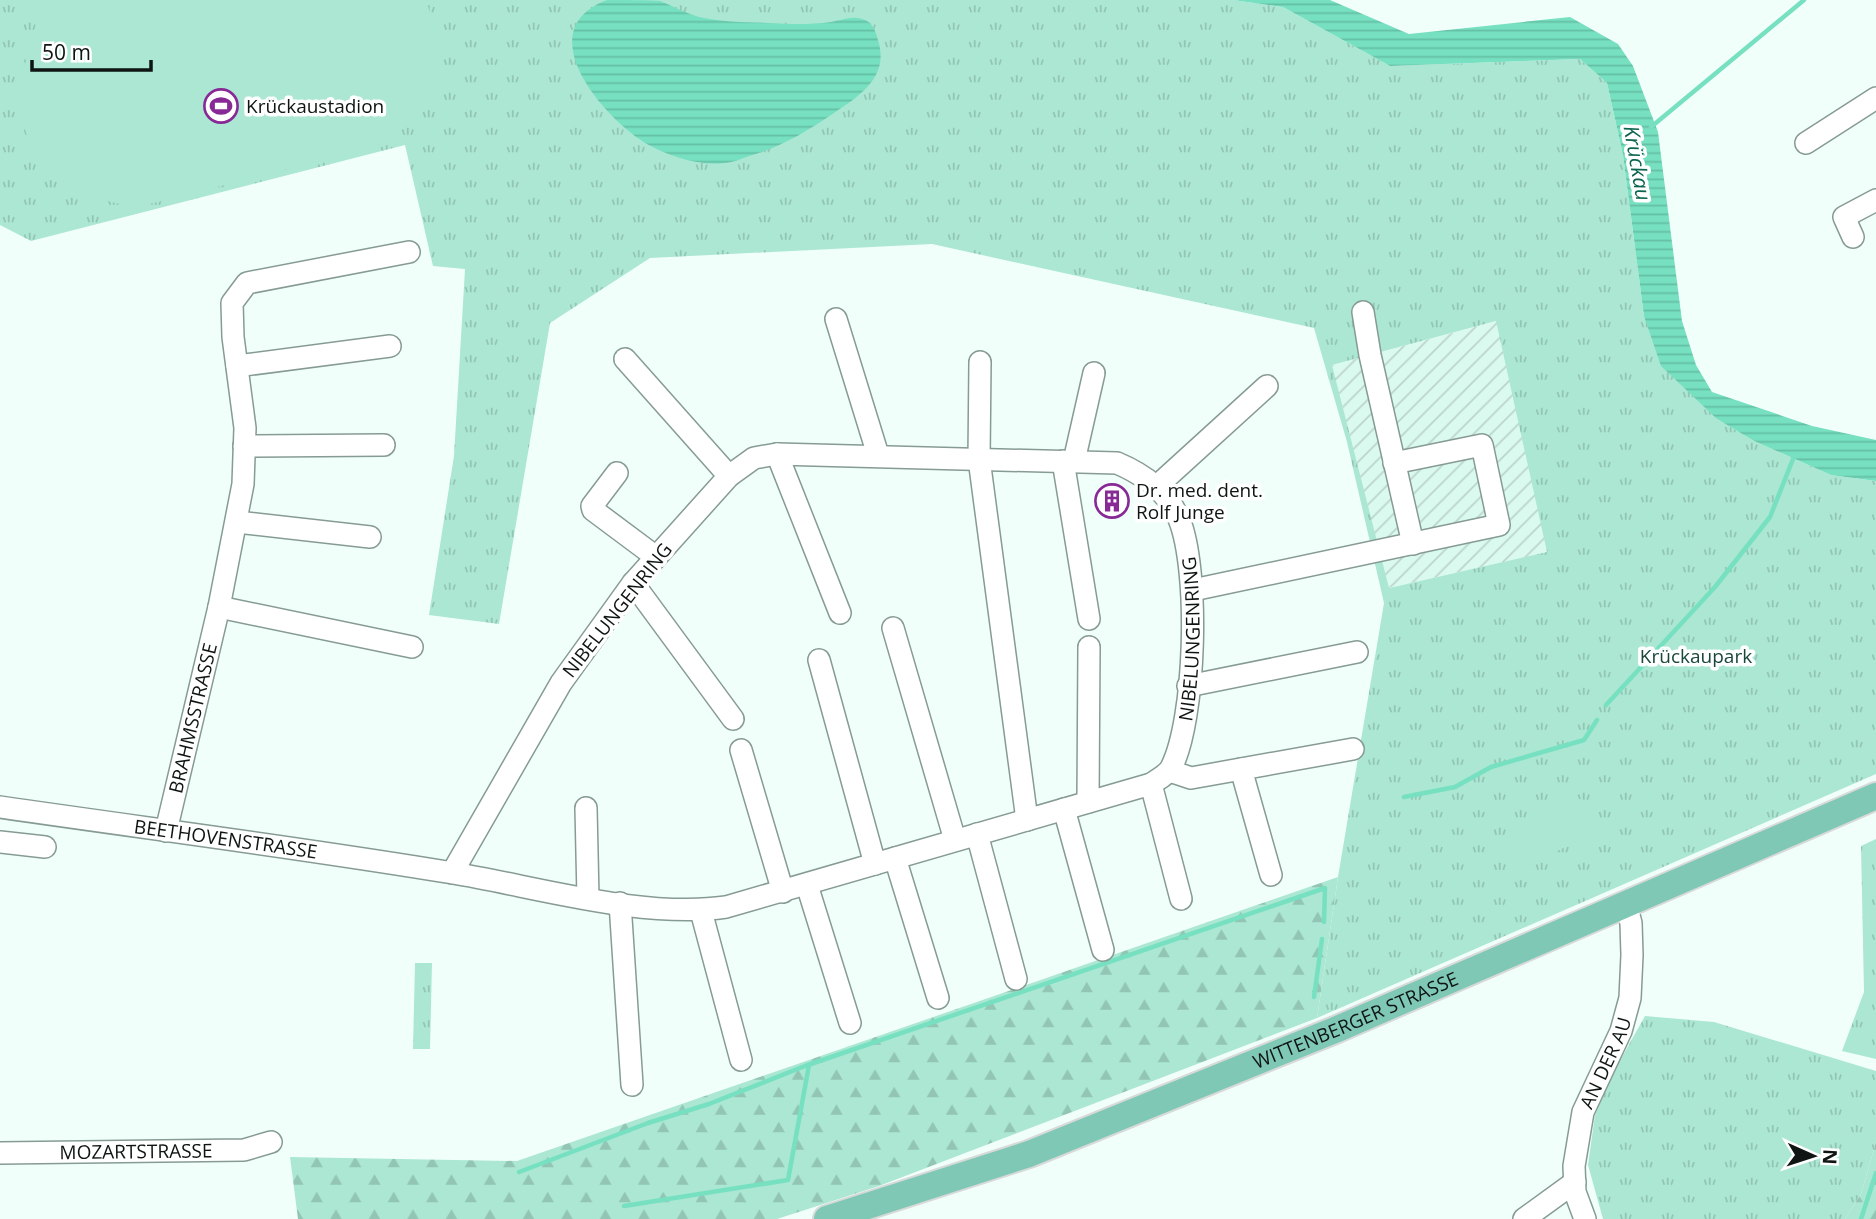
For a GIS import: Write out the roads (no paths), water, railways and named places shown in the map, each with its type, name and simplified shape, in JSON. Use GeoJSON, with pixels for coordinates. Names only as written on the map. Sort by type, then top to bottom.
{"type":"FeatureCollection","features":[{"type":"Feature","properties":{"kind":"main road","name":"WITTENBERGER STRASSE"},"geometry":{"type":"LineString","coordinates":[[827,1219],[1029,1154],[1335,1030],[1876,796]]}},
{"type":"Feature","properties":{"kind":"street"},"geometry":{"type":"LineString","coordinates":[[1806,143],[1876,98]]}},
{"type":"Feature","properties":{"kind":"street"},"geometry":{"type":"LineString","coordinates":[[1853,236],[1844,217],[1876,200]]}},
{"type":"Feature","properties":{"kind":"street","name":"BRAHMSSTRASSE"},"geometry":{"type":"LineString","coordinates":[[166,831],[219,607],[243,484],[245,428],[233,337],[232,303],[247,283],[409,252]]}},
{"type":"Feature","properties":{"kind":"street"},"geometry":{"type":"LineString","coordinates":[[1363,312],[1413,544]]}},
{"type":"Feature","properties":{"kind":"street"},"geometry":{"type":"LineString","coordinates":[[836,319],[878,455]]}},
{"type":"Feature","properties":{"kind":"street"},"geometry":{"type":"LineString","coordinates":[[237,366],[390,346]]}},
{"type":"Feature","properties":{"kind":"street"},"geometry":{"type":"LineString","coordinates":[[625,359],[729,476]]}},
{"type":"Feature","properties":{"kind":"street"},"geometry":{"type":"LineString","coordinates":[[980,362],[979,459],[1027,820]]}},
{"type":"Feature","properties":{"kind":"street"},"geometry":{"type":"LineString","coordinates":[[1089,619],[1068,461],[1094,373]]}},
{"type":"Feature","properties":{"kind":"street"},"geometry":{"type":"LineString","coordinates":[[1156,487],[1267,386]]}},
{"type":"Feature","properties":{"kind":"street"},"geometry":{"type":"LineString","coordinates":[[244,446],[384,445]]}},
{"type":"Feature","properties":{"kind":"street"},"geometry":{"type":"LineString","coordinates":[[1192,590],[1499,526],[1482,445],[1394,463]]}},
{"type":"Feature","properties":{"kind":"street"},"geometry":{"type":"LineString","coordinates":[[778,454],[840,613]]}},
{"type":"Feature","properties":{"kind":"street","name":"NIBELUNGENRING"},"geometry":{"type":"LineString","coordinates":[[452,873],[561,683],[633,583],[729,476],[754,458],[778,454],[1117,463],[1139,473],[1156,487],[1179,518],[1189,554],[1192,590],[1188,685],[1181,745],[1170,771]]}},
{"type":"Feature","properties":{"kind":"street"},"geometry":{"type":"LineString","coordinates":[[617,473],[594,500],[593,510],[656,557]]}},
{"type":"Feature","properties":{"kind":"street"},"geometry":{"type":"LineString","coordinates":[[237,522],[370,537]]}},
{"type":"Feature","properties":{"kind":"street"},"geometry":{"type":"LineString","coordinates":[[633,583],[733,719]]}},
{"type":"Feature","properties":{"kind":"street"},"geometry":{"type":"LineString","coordinates":[[219,607],[412,647]]}},
{"type":"Feature","properties":{"kind":"street"},"geometry":{"type":"LineString","coordinates":[[893,628],[955,840]]}},
{"type":"Feature","properties":{"kind":"street"},"geometry":{"type":"LineString","coordinates":[[1088,802],[1089,647]]}},
{"type":"Feature","properties":{"kind":"street"},"geometry":{"type":"LineString","coordinates":[[1188,685],[1357,652]]}},
{"type":"Feature","properties":{"kind":"street"},"geometry":{"type":"LineString","coordinates":[[819,660],[885,861],[939,998]]}},
{"type":"Feature","properties":{"kind":"street"},"geometry":{"type":"LineString","coordinates":[[452,873],[620,903],[701,911],[783,892],[1151,784],[1170,771],[1191,778],[1353,749]]}},
{"type":"Feature","properties":{"kind":"street"},"geometry":{"type":"LineString","coordinates":[[741,750],[783,892]]}},
{"type":"Feature","properties":{"kind":"street"},"geometry":{"type":"LineString","coordinates":[[1241,769],[1271,875]]}},
{"type":"Feature","properties":{"kind":"street"},"geometry":{"type":"LineString","coordinates":[[1151,784],[1181,899]]}},
{"type":"Feature","properties":{"kind":"street","name":"BEETHOVENSTRASSE"},"geometry":{"type":"LineString","coordinates":[[0,807],[452,873]]}},
{"type":"Feature","properties":{"kind":"street"},"geometry":{"type":"LineString","coordinates":[[586,808],[588,898]]}},
{"type":"Feature","properties":{"kind":"street"},"geometry":{"type":"LineString","coordinates":[[1064,809],[1103,950]]}},
{"type":"Feature","properties":{"kind":"street"},"geometry":{"type":"LineString","coordinates":[[977,834],[1016,979]]}},
{"type":"Feature","properties":{"kind":"street"},"geometry":{"type":"LineString","coordinates":[[0,842],[45,847]]}},
{"type":"Feature","properties":{"kind":"street"},"geometry":{"type":"LineString","coordinates":[[807,884],[850,1023]]}},
{"type":"Feature","properties":{"kind":"street"},"geometry":{"type":"LineString","coordinates":[[620,903],[632,1085]]}},
{"type":"Feature","properties":{"kind":"street","name":"AN DER AU"},"geometry":{"type":"LineString","coordinates":[[1585,1219],[1576,1192],[1574,1166],[1583,1112],[1621,1031],[1630,998],[1631,923],[1626,904]]}},
{"type":"Feature","properties":{"kind":"street"},"geometry":{"type":"LineString","coordinates":[[701,911],[741,1060]]}},
{"type":"Feature","properties":{"kind":"street","name":"MOZARTSTRASSE"},"geometry":{"type":"LineString","coordinates":[[0,1153],[244,1150],[271,1142]]}},
{"type":"Feature","properties":{"kind":"street"},"geometry":{"type":"LineString","coordinates":[[1524,1219],[1575,1182]]}},
{"type":"Feature","properties":{"kind":"water"},"geometry":{"type":"Polygon","coordinates":[[[607,0],[660,1],[699,17],[733,22],[807,24],[862,19],[874,28],[881,56],[879,67],[875,77],[861,93],[783,143],[730,162],[714,164],[684,159],[647,144],[630,132],[594,95],[581,74],[573,52],[573,32],[584,14],[607,0]]]}},
{"type":"Feature","properties":{"kind":"water"},"geometry":{"type":"Polygon","coordinates":[[[1233,0],[1330,0],[1409,34],[1570,17],[1618,44],[1633,66],[1658,132],[1682,321],[1696,365],[1712,392],[1812,426],[1876,440],[1876,481],[1831,475],[1754,441],[1717,419],[1661,366],[1644,316],[1623,155],[1607,83],[1580,59],[1390,66],[1283,7],[1233,0]]]}},
{"type":"Feature","properties":{"kind":"waterway"},"geometry":{"type":"LineString","coordinates":[[1651,127],[1804,0]]}},
{"type":"Feature","properties":{"kind":"waterway"},"geometry":{"type":"LineString","coordinates":[[1606,705],[1715,587],[1770,517],[1795,454]]}},
{"type":"Feature","properties":{"kind":"waterway"},"geometry":{"type":"LineString","coordinates":[[1404,797],[1455,787],[1491,767],[1584,740],[1597,720]]}},
{"type":"Feature","properties":{"kind":"waterway"},"geometry":{"type":"LineString","coordinates":[[519,1172],[648,1123],[709,1104],[805,1066],[1325,888],[1324,922]]}},
{"type":"Feature","properties":{"kind":"waterway"},"geometry":{"type":"LineString","coordinates":[[1314,997],[1322,939]]}},
{"type":"Feature","properties":{"kind":"waterway"},"geometry":{"type":"LineString","coordinates":[[624,1206],[788,1180],[809,1065]]}},
{"type":"Feature","properties":{"kind":"waterway","name":"Krückau"},"geometry":{"type":"LineString","coordinates":[[1861,1219],[1876,1173]]}},
{"type":"Feature","properties":{"kind":"place","name":"Krückaustadion"},"geometry":{"type":"Point","coordinates":[221,106]}},
{"type":"Feature","properties":{"kind":"place","name":"Dr. med. dent. Rolf Junge"},"geometry":{"type":"Point","coordinates":[1112,501]}},
{"type":"Feature","properties":{"kind":"park label","name":"Krückaupark"},"geometry":{"type":"Point","coordinates":[1696,656]}}]}
